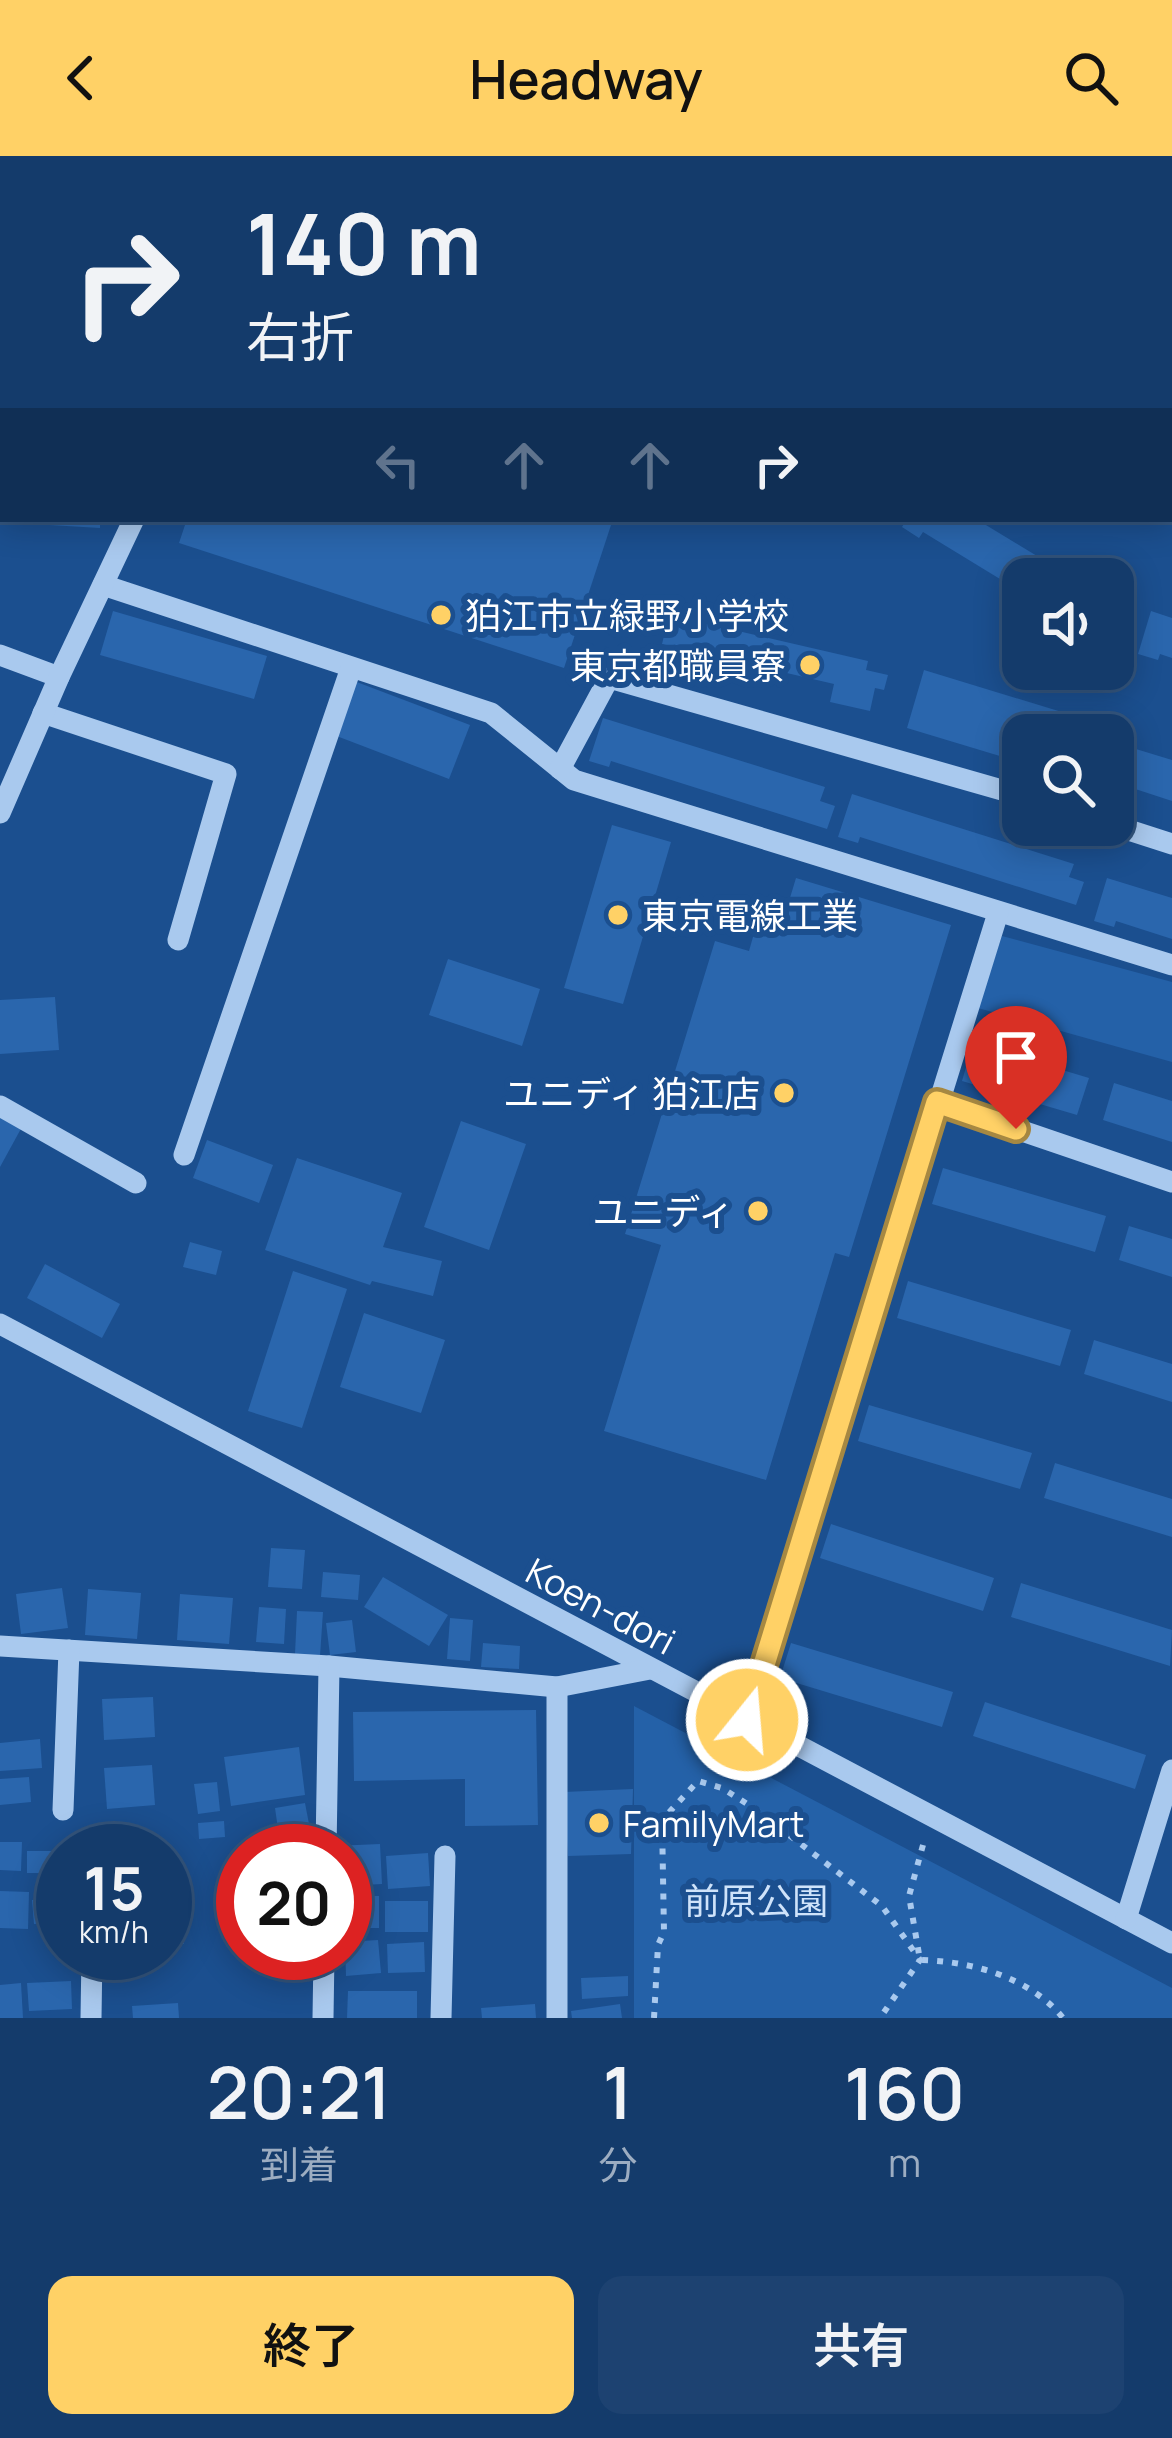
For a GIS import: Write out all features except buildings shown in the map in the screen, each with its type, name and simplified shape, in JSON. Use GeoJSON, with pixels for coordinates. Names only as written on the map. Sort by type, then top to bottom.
{"type":"FeatureCollection","features":[{"type":"Feature","properties":{"kind":"street"},"geometry":{"type":"LineString","coordinates":[[0,813],[58,677],[133,522]]}},
{"type":"Feature","properties":{"kind":"street"},"geometry":{"type":"LineString","coordinates":[[103,585],[490,713],[574,779],[1172,965]]}},
{"type":"Feature","properties":{"kind":"street"},"geometry":{"type":"LineString","coordinates":[[0,655],[58,677]]}},
{"type":"Feature","properties":{"kind":"street"},"geometry":{"type":"LineString","coordinates":[[184,1155],[352,668]]}},
{"type":"Feature","properties":{"kind":"street"},"geometry":{"type":"LineString","coordinates":[[560,769],[609,678],[1002,790]]}},
{"type":"Feature","properties":{"kind":"street"},"geometry":{"type":"LineString","coordinates":[[43,712],[226,774],[178,940]]}},
{"type":"Feature","properties":{"kind":"street"},"geometry":{"type":"LineString","coordinates":[[1134,832],[1172,844]]}},
{"type":"Feature","properties":{"kind":"street"},"geometry":{"type":"LineString","coordinates":[[747,1720],[998,914]]}},
{"type":"Feature","properties":{"kind":"street"},"geometry":{"type":"LineString","coordinates":[[937,1102],[1172,1182]]}},
{"type":"Feature","properties":{"kind":"street"},"geometry":{"type":"LineString","coordinates":[[0,1106],[136,1183]]}},
{"type":"Feature","properties":{"kind":"street","name":"Koen-dori"},"geometry":{"type":"LineString","coordinates":[[0,1324],[1172,1943]]}},
{"type":"Feature","properties":{"kind":"street"},"geometry":{"type":"LineString","coordinates":[[0,1646],[329,1666],[557,1687],[650,1670]]}},
{"type":"Feature","properties":{"kind":"street"},"geometry":{"type":"LineString","coordinates":[[63,1810],[69,1650]]}},
{"type":"Feature","properties":{"kind":"street"},"geometry":{"type":"LineString","coordinates":[[326,1824],[329,1666]]}},
{"type":"Feature","properties":{"kind":"street"},"geometry":{"type":"LineString","coordinates":[[557,1687],[557,2018]]}},
{"type":"Feature","properties":{"kind":"street"},"geometry":{"type":"LineString","coordinates":[[1126,1918],[1172,1769]]}},
{"type":"Feature","properties":{"kind":"street"},"geometry":{"type":"LineString","coordinates":[[441,2018],[445,1856]]}},
{"type":"Feature","properties":{"kind":"street"},"geometry":{"type":"LineString","coordinates":[[91,2018],[92,1980]]}},
{"type":"Feature","properties":{"kind":"street"},"geometry":{"type":"LineString","coordinates":[[323,2018],[324,1980]]}},
{"type":"Feature","properties":{"kind":"path"},"geometry":{"type":"LineString","coordinates":[[655,2018],[658,1945],[664,1932],[662,1820],[698,1781],[722,1788],[755,1809],[882,1906],[920,1960]]}},
{"type":"Feature","properties":{"kind":"path"},"geometry":{"type":"LineString","coordinates":[[880,2018],[920,1960],[909,1896],[923,1845]]}},
{"type":"Feature","properties":{"kind":"path"},"geometry":{"type":"LineString","coordinates":[[920,1960],[959,1960],[989,1970],[1051,2003],[1063,2018]]}},
{"type":"Feature","properties":{"kind":"green space"},"geometry":{"type":"Polygon","coordinates":[[[1002,936],[1172,982],[1172,1062],[978,1008],[1002,936]]]}},
{"type":"Feature","properties":{"kind":"green space","name":"前原公園"},"geometry":{"type":"Polygon","coordinates":[[[634,1706],[1172,1988],[1172,2018],[634,2018],[634,1706]]]}},
{"type":"Feature","properties":{"kind":"place","name":"狛江市立緑野小学校"},"geometry":{"type":"Point","coordinates":[441,615]}},
{"type":"Feature","properties":{"kind":"place","name":"東京都職員寮"},"geometry":{"type":"Point","coordinates":[810,665]}},
{"type":"Feature","properties":{"kind":"place","name":"東京電線工業"},"geometry":{"type":"Point","coordinates":[618,915]}},
{"type":"Feature","properties":{"kind":"place","name":"ユニディ 狛江店"},"geometry":{"type":"Point","coordinates":[784,1093]}},
{"type":"Feature","properties":{"kind":"place","name":"ユニディ"},"geometry":{"type":"Point","coordinates":[758,1211]}},
{"type":"Feature","properties":{"kind":"place","name":"FamilyMart"},"geometry":{"type":"Point","coordinates":[599,1823]}},
{"type":"Feature","properties":{"kind":"route"},"geometry":{"type":"LineString","coordinates":[[747,1720],[937,1102],[1016,1129]]}}]}
